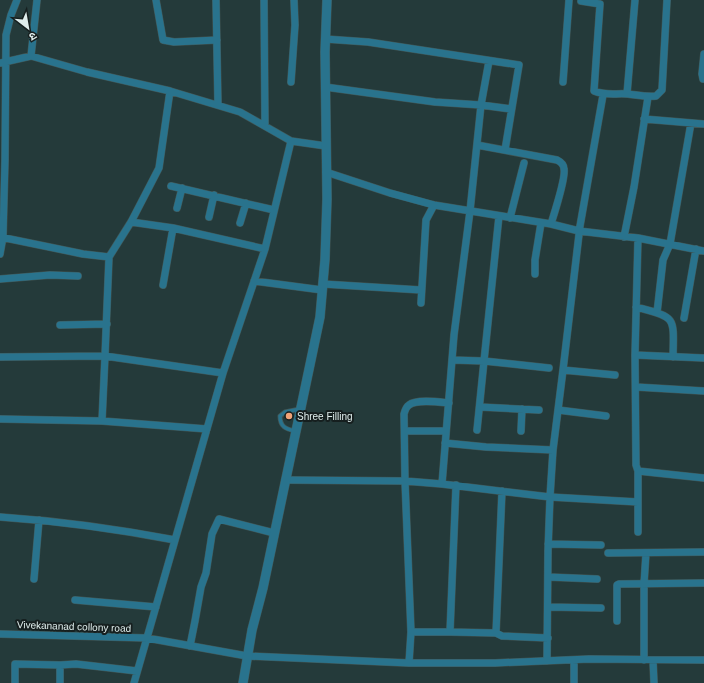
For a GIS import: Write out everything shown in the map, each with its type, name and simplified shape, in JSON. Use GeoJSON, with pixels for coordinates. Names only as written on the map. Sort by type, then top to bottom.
{"type":"FeatureCollection","features":[{"type":"Feature","properties":{"kind":"street"},"geometry":{"type":"LineString","coordinates":[[0,254],[2,237],[2,62],[7,29],[17,0]]}},
{"type":"Feature","properties":{"kind":"street"},"geometry":{"type":"LineString","coordinates":[[31,56],[37,0]]}},
{"type":"Feature","properties":{"kind":"street"},"geometry":{"type":"LineString","coordinates":[[156,0],[163,40],[174,42],[217,40]]}},
{"type":"Feature","properties":{"kind":"street"},"geometry":{"type":"LineString","coordinates":[[216,0],[218,105]]}},
{"type":"Feature","properties":{"kind":"street"},"geometry":{"type":"LineString","coordinates":[[264,0],[265,126]]}},
{"type":"Feature","properties":{"kind":"street"},"geometry":{"type":"LineString","coordinates":[[291,82],[295,25],[294,0]]}},
{"type":"Feature","properties":{"kind":"street"},"geometry":{"type":"LineString","coordinates":[[243,683],[252,630],[263,588],[320,317],[327,199],[325,39],[327,0]]}},
{"type":"Feature","properties":{"kind":"street"},"geometry":{"type":"LineString","coordinates":[[563,82],[570,0]]}},
{"type":"Feature","properties":{"kind":"street"},"geometry":{"type":"LineString","coordinates":[[579,0],[600,4],[594,91],[603,95],[627,94],[648,97],[656,96],[662,90],[667,0]]}},
{"type":"Feature","properties":{"kind":"street"},"geometry":{"type":"LineString","coordinates":[[627,94],[635,0]]}},
{"type":"Feature","properties":{"kind":"street"},"geometry":{"type":"LineString","coordinates":[[325,39],[368,42],[519,65],[505,150]]}},
{"type":"Feature","properties":{"kind":"street"},"geometry":{"type":"LineString","coordinates":[[704,54],[702,74],[704,79]]}},
{"type":"Feature","properties":{"kind":"street"},"geometry":{"type":"LineString","coordinates":[[2,62],[31,56],[87,72],[170,91],[240,112],[291,140],[326,146]]}},
{"type":"Feature","properties":{"kind":"street"},"geometry":{"type":"LineString","coordinates":[[442,484],[452,360],[481,105],[489,61]]}},
{"type":"Feature","properties":{"kind":"street"},"geometry":{"type":"LineString","coordinates":[[325,87],[435,102],[481,105],[511,109]]}},
{"type":"Feature","properties":{"kind":"street"},"geometry":{"type":"LineString","coordinates":[[102,421],[106,356],[109,257],[131,222],[159,168],[170,91]]}},
{"type":"Feature","properties":{"kind":"street"},"geometry":{"type":"LineString","coordinates":[[547,661],[548,544],[552,450],[579,231],[603,95]]}},
{"type":"Feature","properties":{"kind":"street"},"geometry":{"type":"LineString","coordinates":[[624,237],[634,187],[648,97]]}},
{"type":"Feature","properties":{"kind":"street"},"geometry":{"type":"LineString","coordinates":[[644,119],[704,124]]}},
{"type":"Feature","properties":{"kind":"street"},"geometry":{"type":"LineString","coordinates":[[657,313],[663,260],[670,244],[691,123]]}},
{"type":"Feature","properties":{"kind":"street"},"geometry":{"type":"LineString","coordinates":[[134,683],[207,429],[265,249],[291,140]]}},
{"type":"Feature","properties":{"kind":"street"},"geometry":{"type":"LineString","coordinates":[[477,145],[556,160],[562,163],[564,177],[551,224]]}},
{"type":"Feature","properties":{"kind":"street"},"geometry":{"type":"LineString","coordinates":[[510,218],[524,163]]}},
{"type":"Feature","properties":{"kind":"street"},"geometry":{"type":"LineString","coordinates":[[326,172],[390,193],[434,205],[551,224],[579,231],[638,238],[704,251]]}},
{"type":"Feature","properties":{"kind":"street"},"geometry":{"type":"LineString","coordinates":[[171,186],[274,210]]}},
{"type":"Feature","properties":{"kind":"street"},"geometry":{"type":"LineString","coordinates":[[177,208],[182,188]]}},
{"type":"Feature","properties":{"kind":"street"},"geometry":{"type":"LineString","coordinates":[[209,218],[214,195]]}},
{"type":"Feature","properties":{"kind":"street"},"geometry":{"type":"LineString","coordinates":[[240,224],[246,203]]}},
{"type":"Feature","properties":{"kind":"street"},"geometry":{"type":"LineString","coordinates":[[420,303],[426,220],[434,205]]}},
{"type":"Feature","properties":{"kind":"street"},"geometry":{"type":"LineString","coordinates":[[477,430],[499,216]]}},
{"type":"Feature","properties":{"kind":"street"},"geometry":{"type":"LineString","coordinates":[[131,222],[174,228],[265,249]]}},
{"type":"Feature","properties":{"kind":"street"},"geometry":{"type":"LineString","coordinates":[[535,274],[535,260],[541,223]]}},
{"type":"Feature","properties":{"kind":"street"},"geometry":{"type":"LineString","coordinates":[[163,285],[174,228]]}},
{"type":"Feature","properties":{"kind":"street"},"geometry":{"type":"LineString","coordinates":[[2,237],[83,254],[109,257]]}},
{"type":"Feature","properties":{"kind":"street"},"geometry":{"type":"LineString","coordinates":[[638,238],[635,355],[638,532]]}},
{"type":"Feature","properties":{"kind":"street"},"geometry":{"type":"LineString","coordinates":[[684,318],[696,249]]}},
{"type":"Feature","properties":{"kind":"street"},"geometry":{"type":"LineString","coordinates":[[0,279],[50,275],[78,276]]}},
{"type":"Feature","properties":{"kind":"street"},"geometry":{"type":"LineString","coordinates":[[254,281],[322,287],[421,290]]}},
{"type":"Feature","properties":{"kind":"street"},"geometry":{"type":"LineString","coordinates":[[636,307],[666,315],[671,321],[674,329],[672,356]]}},
{"type":"Feature","properties":{"kind":"street"},"geometry":{"type":"LineString","coordinates":[[60,325],[107,324]]}},
{"type":"Feature","properties":{"kind":"street"},"geometry":{"type":"LineString","coordinates":[[635,355],[704,358]]}},
{"type":"Feature","properties":{"kind":"street"},"geometry":{"type":"LineString","coordinates":[[0,357],[106,356],[224,373]]}},
{"type":"Feature","properties":{"kind":"street"},"geometry":{"type":"LineString","coordinates":[[452,360],[484,361],[549,368]]}},
{"type":"Feature","properties":{"kind":"street"},"geometry":{"type":"LineString","coordinates":[[563,370],[615,376]]}},
{"type":"Feature","properties":{"kind":"street"},"geometry":{"type":"LineString","coordinates":[[636,387],[704,391]]}},
{"type":"Feature","properties":{"kind":"street"},"geometry":{"type":"LineString","coordinates":[[409,664],[411,632],[404,414],[406,408],[415,402],[449,403]]}},
{"type":"Feature","properties":{"kind":"street"},"geometry":{"type":"LineString","coordinates":[[480,407],[538,410]]}},
{"type":"Feature","properties":{"kind":"street"},"geometry":{"type":"LineString","coordinates":[[521,431],[522,410]]}},
{"type":"Feature","properties":{"kind":"street"},"geometry":{"type":"LineString","coordinates":[[558,410],[606,416]]}},
{"type":"Feature","properties":{"kind":"street"},"geometry":{"type":"LineString","coordinates":[[0,420],[102,421],[207,429]]}},
{"type":"Feature","properties":{"kind":"street"},"geometry":{"type":"LineString","coordinates":[[404,431],[446,430]]}},
{"type":"Feature","properties":{"kind":"street"},"geometry":{"type":"LineString","coordinates":[[445,443],[486,447],[552,450]]}},
{"type":"Feature","properties":{"kind":"street"},"geometry":{"type":"LineString","coordinates":[[638,472],[704,478]]}},
{"type":"Feature","properties":{"kind":"street"},"geometry":{"type":"LineString","coordinates":[[285,480],[405,481],[456,485],[550,497],[638,502]]}},
{"type":"Feature","properties":{"kind":"street"},"geometry":{"type":"LineString","coordinates":[[450,632],[456,485]]}},
{"type":"Feature","properties":{"kind":"street"},"geometry":{"type":"LineString","coordinates":[[496,633],[502,491]]}},
{"type":"Feature","properties":{"kind":"street"},"geometry":{"type":"LineString","coordinates":[[0,517],[117,529],[175,540]]}},
{"type":"Feature","properties":{"kind":"street"},"geometry":{"type":"LineString","coordinates":[[190,646],[201,587],[206,573],[212,534],[219,519],[274,533]]}},
{"type":"Feature","properties":{"kind":"street"},"geometry":{"type":"LineString","coordinates":[[34,579],[39,520]]}},
{"type":"Feature","properties":{"kind":"street"},"geometry":{"type":"LineString","coordinates":[[548,544],[602,545]]}},
{"type":"Feature","properties":{"kind":"street"},"geometry":{"type":"LineString","coordinates":[[644,660],[644,584],[646,552]]}},
{"type":"Feature","properties":{"kind":"street"},"geometry":{"type":"LineString","coordinates":[[608,553],[704,552]]}},
{"type":"Feature","properties":{"kind":"street"},"geometry":{"type":"LineString","coordinates":[[548,577],[597,579]]}},
{"type":"Feature","properties":{"kind":"street"},"geometry":{"type":"LineString","coordinates":[[617,621],[617,585],[622,583],[704,583]]}},
{"type":"Feature","properties":{"kind":"street"},"geometry":{"type":"LineString","coordinates":[[75,600],[156,607]]}},
{"type":"Feature","properties":{"kind":"street"},"geometry":{"type":"LineString","coordinates":[[548,607],[601,608]]}},
{"type":"Feature","properties":{"kind":"street"},"geometry":{"type":"LineString","coordinates":[[411,632],[496,633],[502,636],[548,638]]}},
{"type":"Feature","properties":{"kind":"street","name":"Vivekananad collony road"},"geometry":{"type":"LineString","coordinates":[[0,634],[147,638],[247,656],[409,664],[574,660],[704,660]]}},
{"type":"Feature","properties":{"kind":"street"},"geometry":{"type":"LineString","coordinates":[[574,660],[574,683]]}},
{"type":"Feature","properties":{"kind":"street"},"geometry":{"type":"LineString","coordinates":[[653,660],[654,683]]}},
{"type":"Feature","properties":{"kind":"street"},"geometry":{"type":"LineString","coordinates":[[15,683],[15,664],[60,666],[76,664],[137,671]]}},
{"type":"Feature","properties":{"kind":"street"},"geometry":{"type":"LineString","coordinates":[[60,666],[60,683]]}},
{"type":"Feature","properties":{"kind":"lane"},"geometry":{"type":"LineString","coordinates":[[295,431],[284,428],[280,422],[280,416],[285,412],[300,408]]}},
{"type":"Feature","properties":{"kind":"place","name":"Shree Filling"},"geometry":{"type":"Point","coordinates":[289,416]}}]}
